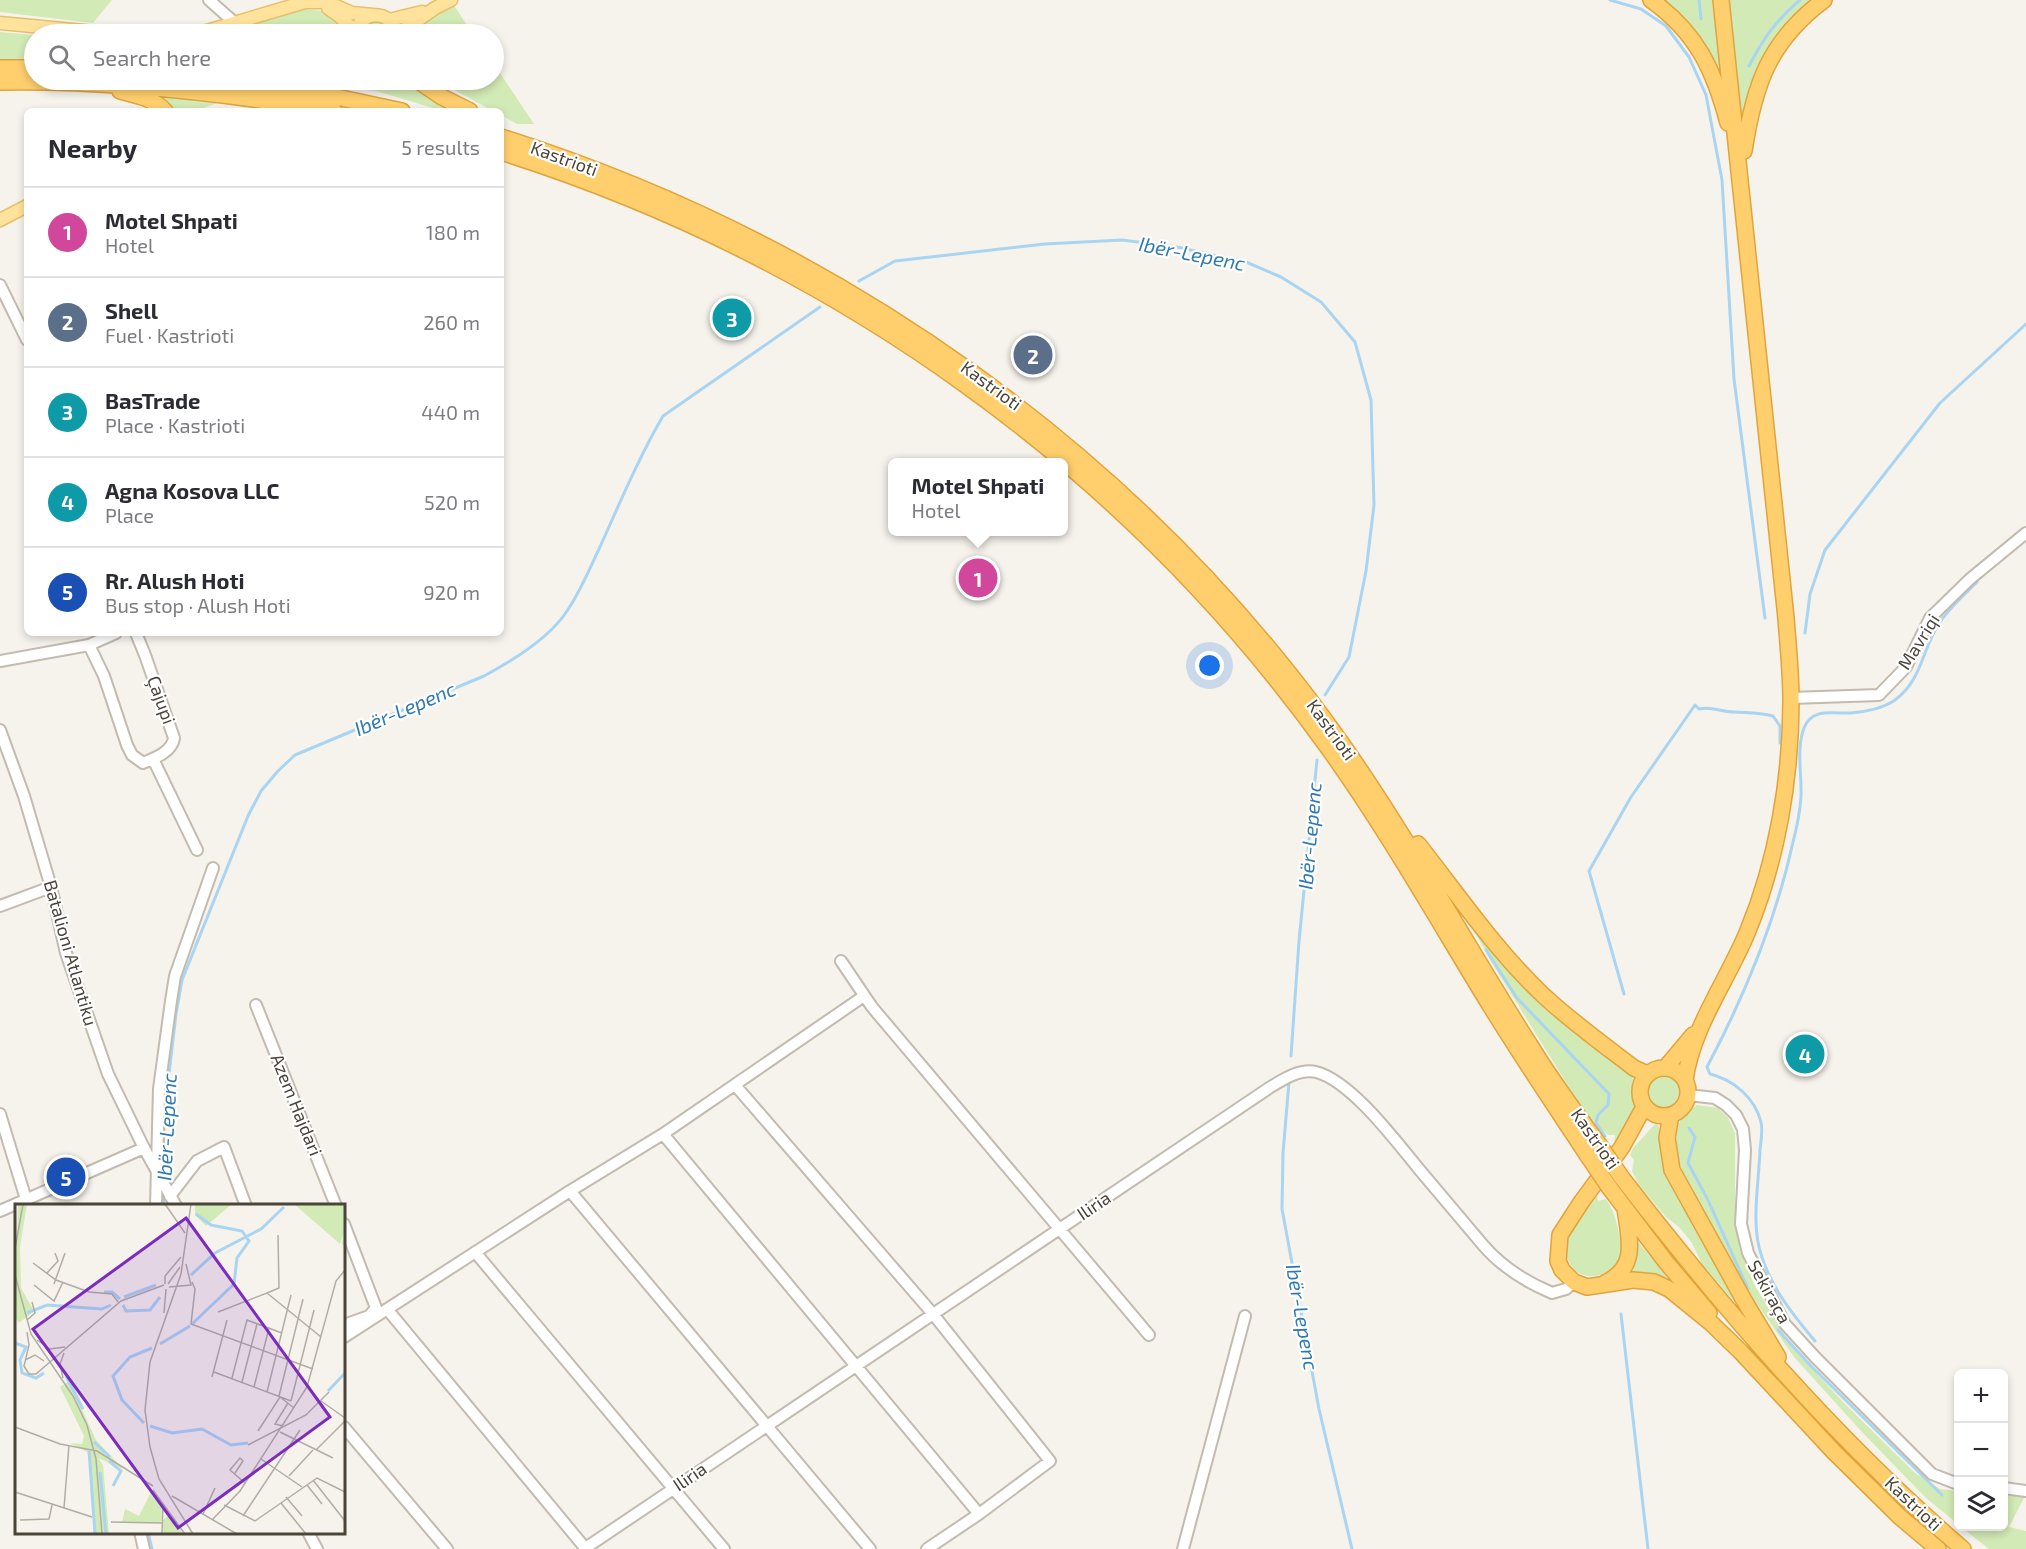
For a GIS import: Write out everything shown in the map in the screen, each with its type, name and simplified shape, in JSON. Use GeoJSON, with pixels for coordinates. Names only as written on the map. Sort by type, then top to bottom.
{"type":"FeatureCollection","features":[{"type":"Feature","properties":{"kind":"highway"},"geometry":{"type":"LineString","coordinates":[[1651,0],[1682,26],[1709,65],[1718,84],[1741,175]]}},
{"type":"Feature","properties":{"kind":"highway"},"geometry":{"type":"LineString","coordinates":[[1622,1147],[1647,1123],[1682,1108],[1687,1088],[1688,1064],[1704,1021],[1747,932],[1766,877],[1783,804],[1788,762],[1791,698],[1786,618],[1721,0]]}},
{"type":"Feature","properties":{"kind":"highway"},"geometry":{"type":"LineString","coordinates":[[1741,175],[1752,104],[1761,76],[1792,27],[1824,0]]}},
{"type":"Feature","properties":{"kind":"highway"},"geometry":{"type":"LineString","coordinates":[[0,68],[24,68]]}},
{"type":"Feature","properties":{"kind":"highway"},"geometry":{"type":"LineString","coordinates":[[0,82],[24,82]]}},
{"type":"Feature","properties":{"kind":"highway"},"geometry":{"type":"LineString","coordinates":[[118,90],[155,102],[162,108]]}},
{"type":"Feature","properties":{"kind":"highway"},"geometry":{"type":"LineString","coordinates":[[180,90],[312,108]]}},
{"type":"Feature","properties":{"kind":"highway"},"geometry":{"type":"LineString","coordinates":[[291,90],[388,108]]}},
{"type":"Feature","properties":{"kind":"highway"},"geometry":{"type":"LineString","coordinates":[[432,90],[464,108]]}},
{"type":"Feature","properties":{"kind":"highway"},"geometry":{"type":"LineString","coordinates":[[504,127],[582,164]]}},
{"type":"Feature","properties":{"kind":"highway","name":"Kastrioti"},"geometry":{"type":"LineString","coordinates":[[504,138],[582,164],[673,201],[744,234],[880,310],[946,353],[1024,411],[1164,533],[1274,655],[1310,700],[1370,785],[1594,1151],[1610,1187],[1624,1207],[1666,1262],[1741,1352],[1834,1452],[1900,1517],[1938,1549]]}},
{"type":"Feature","properties":{"kind":"highway","name":"Kastrioti"},"geometry":{"type":"LineString","coordinates":[[504,153],[578,177],[621,194],[738,246],[816,288],[888,331],[985,398],[1061,458]]}},
{"type":"Feature","properties":{"kind":"highway","name":"Kastrioti"},"geometry":{"type":"LineString","coordinates":[[1068,464],[1154,542],[1229,622],[1264,664],[1330,751],[1392,843],[1521,1056],[1594,1151],[1622,1178],[1732,1316],[1797,1388],[1911,1504],[1963,1549]]}},
{"type":"Feature","properties":{"kind":"highway"},"geometry":{"type":"LineString","coordinates":[[1370,785],[1459,899],[1521,972],[1564,1013],[1634,1068],[1647,1074]]}},
{"type":"Feature","properties":{"kind":"highway"},"geometry":{"type":"LineString","coordinates":[[1666,1067],[1704,1021]]}},
{"type":"Feature","properties":{"kind":"highway"},"geometry":{"type":"LineString","coordinates":[[1665,1116],[1644,1107],[1639,1094],[1642,1079],[1653,1070],[1666,1067],[1674,1069],[1687,1088]]}},
{"type":"Feature","properties":{"kind":"highway"},"geometry":{"type":"LineString","coordinates":[[1644,1107],[1622,1147],[1560,1235],[1558,1261],[1574,1282],[1587,1287],[1633,1280],[1654,1282],[1669,1289],[1711,1323],[1741,1352]]}},
{"type":"Feature","properties":{"kind":"highway"},"geometry":{"type":"LineString","coordinates":[[1665,1116],[1672,1170],[1745,1302],[1797,1388]]}},
{"type":"Feature","properties":{"kind":"highway"},"geometry":{"type":"LineString","coordinates":[[1597,1287],[1616,1276],[1626,1266],[1630,1256],[1624,1207]]}},
{"type":"Feature","properties":{"kind":"main road"},"geometry":{"type":"LineString","coordinates":[[389,20],[412,16],[451,0]]}},
{"type":"Feature","properties":{"kind":"main road"},"geometry":{"type":"LineString","coordinates":[[314,1],[336,13],[346,24]]}},
{"type":"Feature","properties":{"kind":"main road"},"geometry":{"type":"LineString","coordinates":[[231,24],[287,6],[314,1],[327,2],[352,13],[379,15],[393,24]]}},
{"type":"Feature","properties":{"kind":"main road"},"geometry":{"type":"LineString","coordinates":[[412,24],[435,8]]}},
{"type":"Feature","properties":{"kind":"main road"},"geometry":{"type":"LineString","coordinates":[[360,24],[373,15]]}},
{"type":"Feature","properties":{"kind":"main road"},"geometry":{"type":"LineString","coordinates":[[0,23],[24,25]]}},
{"type":"Feature","properties":{"kind":"main road"},"geometry":{"type":"LineString","coordinates":[[0,220],[24,208]]}},
{"type":"Feature","properties":{"kind":"street"},"geometry":{"type":"LineString","coordinates":[[208,0],[235,23]]}},
{"type":"Feature","properties":{"kind":"street"},"geometry":{"type":"LineString","coordinates":[[0,285],[24,334]]}},
{"type":"Feature","properties":{"kind":"street","name":"Mavriqi"},"geometry":{"type":"LineString","coordinates":[[1791,698],[1879,695],[1906,667],[1930,618],[1970,579],[2026,533]]}},
{"type":"Feature","properties":{"kind":"street"},"geometry":{"type":"LineString","coordinates":[[0,661],[89,645],[109,636]]}},
{"type":"Feature","properties":{"kind":"street","name":"Çajupi"},"geometry":{"type":"LineString","coordinates":[[137,636],[174,738],[171,747],[148,761]]}},
{"type":"Feature","properties":{"kind":"street"},"geometry":{"type":"LineString","coordinates":[[89,645],[104,676],[132,755],[148,761],[160,775],[198,850]]}},
{"type":"Feature","properties":{"kind":"street","name":"Batalioni Atlantiku"},"geometry":{"type":"LineString","coordinates":[[0,730],[24,796],[51,887],[66,953],[108,1074],[173,1201]]}},
{"type":"Feature","properties":{"kind":"street","name":"Batalioni Atlantiku"},"geometry":{"type":"LineString","coordinates":[[158,1173],[159,1089],[175,976],[213,868]]}},
{"type":"Feature","properties":{"kind":"street"},"geometry":{"type":"LineString","coordinates":[[0,906],[51,887]]}},
{"type":"Feature","properties":{"kind":"street"},"geometry":{"type":"LineString","coordinates":[[840,960],[864,996],[1149,1335]]}},
{"type":"Feature","properties":{"kind":"street"},"geometry":{"type":"LineString","coordinates":[[345,1336],[570,1191],[663,1134],[864,996]]}},
{"type":"Feature","properties":{"kind":"street","name":"Azem Hajdari"},"geometry":{"type":"LineString","coordinates":[[256,1005],[335,1204]]}},
{"type":"Feature","properties":{"kind":"street","name":"Iliria"},"geometry":{"type":"LineString","coordinates":[[585,1549],[1269,1088],[1295,1074],[1313,1071],[1322,1074],[1350,1093],[1371,1113],[1493,1256],[1507,1267],[1552,1293],[1566,1289],[1574,1282]]}},
{"type":"Feature","properties":{"kind":"street"},"geometry":{"type":"LineString","coordinates":[[735,1085],[933,1314],[1050,1461],[927,1549]]}},
{"type":"Feature","properties":{"kind":"street","name":"Sekiraça"},"geometry":{"type":"LineString","coordinates":[[1687,1088],[1715,1098],[1726,1105],[1736,1115],[1743,1129],[1745,1150],[1741,1224],[1748,1253],[1785,1324],[1932,1474],[1954,1482]]}},
{"type":"Feature","properties":{"kind":"street"},"geometry":{"type":"LineString","coordinates":[[0,1114],[26,1203],[144,1148]]}},
{"type":"Feature","properties":{"kind":"street"},"geometry":{"type":"LineString","coordinates":[[663,1134],[979,1514]]}},
{"type":"Feature","properties":{"kind":"street"},"geometry":{"type":"LineString","coordinates":[[173,1201],[197,1161],[224,1147],[245,1204]]}},
{"type":"Feature","properties":{"kind":"street"},"geometry":{"type":"LineString","coordinates":[[156,1204],[158,1173]]}},
{"type":"Feature","properties":{"kind":"street"},"geometry":{"type":"LineString","coordinates":[[570,1191],[870,1549]]}},
{"type":"Feature","properties":{"kind":"street"},"geometry":{"type":"LineString","coordinates":[[0,1211],[15,1206]]}},
{"type":"Feature","properties":{"kind":"street"},"geometry":{"type":"LineString","coordinates":[[345,1227],[376,1308],[369,1316],[345,1325]]}},
{"type":"Feature","properties":{"kind":"street"},"geometry":{"type":"LineString","coordinates":[[475,1252],[724,1549]]}},
{"type":"Feature","properties":{"kind":"street"},"geometry":{"type":"LineString","coordinates":[[387,1309],[585,1549]]}},
{"type":"Feature","properties":{"kind":"street"},"geometry":{"type":"LineString","coordinates":[[1183,1549],[1245,1316]]}},
{"type":"Feature","properties":{"kind":"street"},"geometry":{"type":"LineString","coordinates":[[345,1428],[447,1549]]}},
{"type":"Feature","properties":{"kind":"street"},"geometry":{"type":"LineString","coordinates":[[2008,1489],[2026,1491]]}},
{"type":"Feature","properties":{"kind":"street"},"geometry":{"type":"LineString","coordinates":[[140,1534],[144,1549]]}},
{"type":"Feature","properties":{"kind":"street"},"geometry":{"type":"LineString","coordinates":[[309,1534],[317,1549]]}},
{"type":"Feature","properties":{"kind":"green space"},"geometry":{"type":"Polygon","coordinates":[[[0,0],[112,0],[93,23],[0,12],[0,0]]]}},
{"type":"Feature","properties":{"kind":"green space"},"geometry":{"type":"Polygon","coordinates":[[[1661,0],[1715,0],[1727,95],[1661,0]]]}},
{"type":"Feature","properties":{"kind":"green space"},"geometry":{"type":"Polygon","coordinates":[[[1728,0],[1820,0],[1780,37],[1741,136],[1728,0]]]}},
{"type":"Feature","properties":{"kind":"green space"},"geometry":{"type":"Polygon","coordinates":[[[453,4],[466,24],[421,24],[424,20],[453,4]]]}},
{"type":"Feature","properties":{"kind":"green space"},"geometry":{"type":"Polygon","coordinates":[[[301,9],[325,11],[336,24],[250,24],[301,9]]]}},
{"type":"Feature","properties":{"kind":"green space"},"geometry":{"type":"Polygon","coordinates":[[[376,20],[388,24],[365,24],[376,20]]]}},
{"type":"Feature","properties":{"kind":"green space"},"geometry":{"type":"Polygon","coordinates":[[[0,32],[24,34],[24,60],[0,61],[0,32]]]}},
{"type":"Feature","properties":{"kind":"green space"},"geometry":{"type":"Polygon","coordinates":[[[504,79],[534,124],[517,124],[504,117],[504,108],[487,108],[454,90],[504,90],[504,79]]]}},
{"type":"Feature","properties":{"kind":"green space"},"geometry":{"type":"Polygon","coordinates":[[[366,90],[429,90],[457,108],[433,108],[366,90]]]}},
{"type":"Feature","properties":{"kind":"green space"},"geometry":{"type":"Polygon","coordinates":[[[156,93],[226,100],[203,108],[173,108],[156,93]]]}},
{"type":"Feature","properties":{"kind":"green space"},"geometry":{"type":"Polygon","coordinates":[[[1460,906],[1635,1080],[1634,1094],[1637,1109],[1614,1143],[1615,1135],[1608,1135],[1592,1120],[1567,1084],[1492,963],[1460,906]]]}},
{"type":"Feature","properties":{"kind":"green space"},"geometry":{"type":"Polygon","coordinates":[[[1663,1076],[1674,1081],[1679,1092],[1674,1103],[1663,1108],[1652,1103],[1647,1092],[1652,1081],[1663,1076]]]}},
{"type":"Feature","properties":{"kind":"green space"},"geometry":{"type":"Polygon","coordinates":[[[1697,1105],[1718,1108],[1728,1118],[1735,1133],[1735,1221],[1740,1251],[1755,1286],[1791,1346],[1844,1403],[1915,1473],[1940,1489],[1954,1491],[1954,1521],[1926,1498],[1794,1357],[1746,1288],[1682,1170],[1676,1133],[1678,1125],[1688,1111],[1697,1105]]]}},
{"type":"Feature","properties":{"kind":"green space"},"geometry":{"type":"Polygon","coordinates":[[[1656,1123],[1659,1127],[1666,1172],[1752,1322],[1702,1264],[1692,1243],[1679,1227],[1665,1216],[1639,1185],[1632,1171],[1634,1160],[1630,1155],[1633,1148],[1656,1123]]]}},
{"type":"Feature","properties":{"kind":"green space"},"geometry":{"type":"Polygon","coordinates":[[[1597,1195],[1598,1201],[1606,1199],[1613,1211],[1621,1255],[1618,1264],[1612,1270],[1597,1276],[1589,1276],[1582,1274],[1571,1265],[1567,1258],[1566,1241],[1574,1222],[1597,1195]]]}},
{"type":"Feature","properties":{"kind":"green space"},"geometry":{"type":"Polygon","coordinates":[[[1636,1239],[1666,1276],[1669,1282],[1628,1275],[1636,1239]]]}},
{"type":"Feature","properties":{"kind":"green space"},"geometry":{"type":"Polygon","coordinates":[[[2008,1493],[2022,1495],[2024,1498],[2009,1527],[2026,1531],[2026,1549],[1989,1549],[1966,1531],[2008,1531],[2008,1493]]]}},
{"type":"Feature","properties":{"kind":"waterway"},"geometry":{"type":"LineString","coordinates":[[1610,0],[1641,9],[1666,26],[1689,57],[1706,95],[1722,180],[1734,379],[1765,618]]}},
{"type":"Feature","properties":{"kind":"waterway"},"geometry":{"type":"LineString","coordinates":[[1699,0],[1701,19]]}},
{"type":"Feature","properties":{"kind":"waterway"},"geometry":{"type":"LineString","coordinates":[[1749,66],[1771,30],[1800,0]]}},
{"type":"Feature","properties":{"kind":"waterway","name":"Ibër-Lepenc"},"geometry":{"type":"LineString","coordinates":[[859,281],[895,261],[1045,244],[1122,240],[1177,247],[1246,262],[1281,277],[1321,302],[1355,342],[1371,400],[1374,505],[1366,571],[1349,657],[1325,695]]}},
{"type":"Feature","properties":{"kind":"waterway","name":"Ibër-Lepenc"},"geometry":{"type":"LineString","coordinates":[[163,1176],[164,1116],[182,980],[248,816],[261,791],[295,755],[484,676],[540,640],[559,621],[576,596],[637,465],[663,416],[820,307]]}},
{"type":"Feature","properties":{"kind":"waterway"},"geometry":{"type":"LineString","coordinates":[[1805,633],[1810,594],[1825,550],[1940,403],[2026,324]]}},
{"type":"Feature","properties":{"kind":"waterway"},"geometry":{"type":"LineString","coordinates":[[1815,1341],[1789,1309],[1774,1285],[1759,1247],[1756,1211],[1762,1129],[1758,1113],[1742,1091],[1735,1085],[1710,1074],[1707,1067],[1758,958],[1778,900],[1799,813],[1800,745],[1804,728],[1808,721],[1818,714],[1862,712],[1895,700],[1904,692],[1917,673],[1940,622],[1977,582]]}},
{"type":"Feature","properties":{"kind":"waterway"},"geometry":{"type":"LineString","coordinates":[[1624,994],[1589,871],[1631,797],[1695,705],[1699,709],[1708,708],[1773,716],[1780,726],[1780,743]]}},
{"type":"Feature","properties":{"kind":"waterway","name":"Ibër-Lepenc"},"geometry":{"type":"LineString","coordinates":[[1291,1056],[1299,941],[1317,760]]}},
{"type":"Feature","properties":{"kind":"waterway"},"geometry":{"type":"LineString","coordinates":[[1486,950],[1517,998],[1609,1094],[1608,1105],[1598,1115],[1596,1123],[1605,1136]]}},
{"type":"Feature","properties":{"kind":"waterway","name":"Ibër-Lepenc"},"geometry":{"type":"LineString","coordinates":[[1289,1082],[1283,1153],[1282,1209],[1319,1409],[1352,1549]]}},
{"type":"Feature","properties":{"kind":"waterway"},"geometry":{"type":"LineString","coordinates":[[1689,1128],[1695,1137],[1688,1163],[1707,1198],[1748,1289]]}},
{"type":"Feature","properties":{"kind":"waterway","name":"Ibër-Lepenc"},"geometry":{"type":"LineString","coordinates":[[163,1191],[164,1204]]}},
{"type":"Feature","properties":{"kind":"waterway"},"geometry":{"type":"LineString","coordinates":[[1621,1314],[1648,1549]]}},
{"type":"Feature","properties":{"kind":"waterway"},"geometry":{"type":"LineString","coordinates":[[1778,1330],[1811,1366],[1942,1495]]}},
{"type":"Feature","properties":{"kind":"waterway","name":"Ibër-Lepenc"},"geometry":{"type":"LineString","coordinates":[[148,1534],[152,1549]]}},
{"type":"Feature","properties":{"kind":"place","name":"BasTrade"},"geometry":{"type":"Point","coordinates":[732,318]}},
{"type":"Feature","properties":{"kind":"place","name":"Shell"},"geometry":{"type":"Point","coordinates":[1033,355]}},
{"type":"Feature","properties":{"kind":"place","name":"Motel Shpati"},"geometry":{"type":"Point","coordinates":[978,578]}},
{"type":"Feature","properties":{"kind":"place","name":"Agna Kosova LLC"},"geometry":{"type":"Point","coordinates":[1805,1054]}},
{"type":"Feature","properties":{"kind":"place","name":"Rr. Alush Hoti"},"geometry":{"type":"Point","coordinates":[66,1177]}}]}
